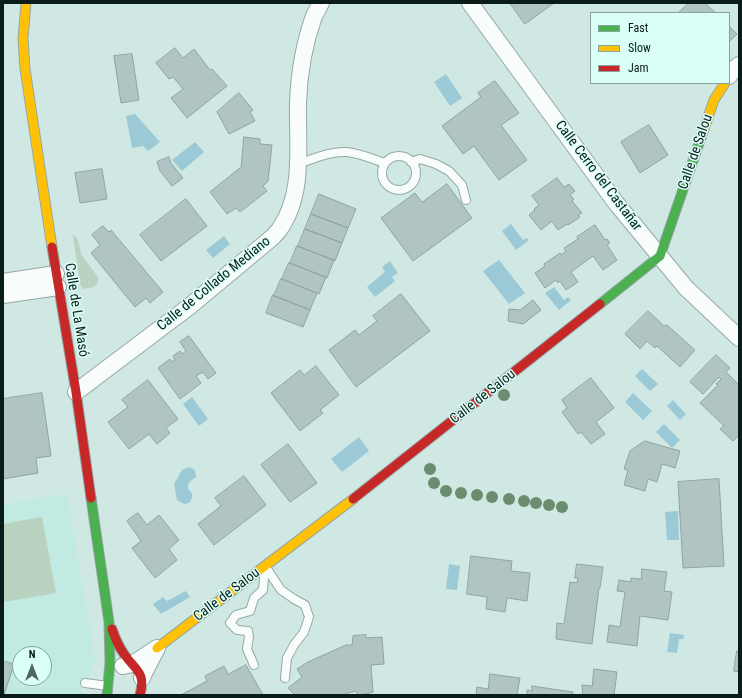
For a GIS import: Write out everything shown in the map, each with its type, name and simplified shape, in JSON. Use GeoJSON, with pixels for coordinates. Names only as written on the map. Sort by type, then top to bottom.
{"type":"FeatureCollection","features":[{"type":"Feature","properties":{"kind":"street","name":"Calle de La Masó"},"geometry":{"type":"LineString","coordinates":[[26,3],[23,39],[25,69],[57,281],[76,392],[109,622],[110,652],[108,689]]}},
{"type":"Feature","properties":{"kind":"street","name":"Calle de Collado Mediano"},"geometry":{"type":"LineString","coordinates":[[76,392],[190,306],[278,231],[290,208],[294,196],[298,164],[298,102],[301,71],[314,15],[321,3]]}},
{"type":"Feature","properties":{"kind":"street","name":"Calle Cerro del Castañar"},"geometry":{"type":"LineString","coordinates":[[470,3],[616,203],[686,288],[739,338]]}},
{"type":"Feature","properties":{"kind":"street"},"geometry":{"type":"LineString","coordinates":[[730,74],[739,65]]}},
{"type":"Feature","properties":{"kind":"street","name":"Calle de Salou"},"geometry":{"type":"LineString","coordinates":[[108,689],[116,668],[133,664],[157,648],[383,476],[660,256],[714,100],[723,84]]}},
{"type":"Feature","properties":{"kind":"street"},"geometry":{"type":"LineString","coordinates":[[3,282],[57,281]]}},
{"type":"Feature","properties":{"kind":"street"},"geometry":{"type":"LineString","coordinates":[[3,295],[57,281]]}},
{"type":"Feature","properties":{"kind":"street","name":"Calle de La Masó"},"geometry":{"type":"LineString","coordinates":[[109,622],[119,646],[142,678]]}},
{"type":"Feature","properties":{"kind":"street","name":"Calle de Salou"},"geometry":{"type":"LineString","coordinates":[[142,678],[144,671],[157,648]]}},
{"type":"Feature","properties":{"kind":"street"},"geometry":{"type":"LineString","coordinates":[[140,695],[142,678]]}},
{"type":"Feature","properties":{"kind":"lane"},"geometry":{"type":"LineString","coordinates":[[298,164],[334,153],[347,152],[366,156],[385,163]]}},
{"type":"Feature","properties":{"kind":"lane"},"geometry":{"type":"LineString","coordinates":[[401,156],[411,162],[416,172],[415,178],[410,187],[399,191],[394,190],[385,184],[382,179],[385,163],[390,159],[401,156]]}},
{"type":"Feature","properties":{"kind":"lane"},"geometry":{"type":"LineString","coordinates":[[411,162],[420,159],[436,164],[449,171],[462,185],[466,200]]}},
{"type":"Feature","properties":{"kind":"lane"},"geometry":{"type":"LineString","coordinates":[[254,665],[247,649],[249,637],[248,631],[237,630],[230,623],[236,615],[250,611],[254,598],[263,590],[265,566]]}},
{"type":"Feature","properties":{"kind":"lane"},"geometry":{"type":"LineString","coordinates":[[265,566],[281,590],[305,605],[309,617],[304,632],[294,645],[288,658],[285,678]]}},
{"type":"Feature","properties":{"kind":"lane"},"geometry":{"type":"LineString","coordinates":[[85,683],[108,689]]}},
{"type":"Feature","properties":{"kind":"shaded area"},"geometry":{"type":"Polygon","coordinates":[[[74,235],[78,240],[81,254],[98,277],[98,282],[94,287],[83,289],[80,284],[74,235]]]}},
{"type":"Feature","properties":{"kind":"shaded area"},"geometry":{"type":"Polygon","coordinates":[[[67,494],[95,660],[82,691],[84,695],[3,695],[3,504],[67,494]]]}},
{"type":"Feature","properties":{"kind":"shaded area"},"geometry":{"type":"Polygon","coordinates":[[[42,517],[56,593],[3,602],[3,524],[42,517]]]}},
{"type":"Feature","properties":{"kind":"water"},"geometry":{"type":"Polygon","coordinates":[[[446,74],[462,98],[450,106],[434,82],[446,74]]]}},
{"type":"Feature","properties":{"kind":"water"},"geometry":{"type":"Polygon","coordinates":[[[135,114],[160,142],[148,151],[143,146],[132,148],[126,116],[135,114]]]}},
{"type":"Feature","properties":{"kind":"water"},"geometry":{"type":"Polygon","coordinates":[[[195,142],[204,152],[182,171],[172,160],[195,142]]]}},
{"type":"Feature","properties":{"kind":"water"},"geometry":{"type":"Polygon","coordinates":[[[511,224],[523,240],[527,238],[529,240],[516,250],[502,231],[511,224]]]}},
{"type":"Feature","properties":{"kind":"water"},"geometry":{"type":"Polygon","coordinates":[[[224,236],[230,244],[213,258],[206,250],[224,236]]]}},
{"type":"Feature","properties":{"kind":"water"},"geometry":{"type":"Polygon","coordinates":[[[499,260],[525,293],[509,304],[483,271],[499,260]]]}},
{"type":"Feature","properties":{"kind":"water"},"geometry":{"type":"Polygon","coordinates":[[[390,261],[398,273],[392,277],[395,281],[375,297],[367,287],[385,272],[382,267],[390,261]]]}},
{"type":"Feature","properties":{"kind":"water"},"geometry":{"type":"Polygon","coordinates":[[[554,287],[564,300],[568,297],[571,300],[559,310],[545,293],[554,287]]]}},
{"type":"Feature","properties":{"kind":"water"},"geometry":{"type":"Polygon","coordinates":[[[642,369],[658,384],[650,391],[635,376],[642,369]]]}},
{"type":"Feature","properties":{"kind":"water"},"geometry":{"type":"Polygon","coordinates":[[[633,393],[652,411],[643,420],[625,402],[633,393]]]}},
{"type":"Feature","properties":{"kind":"water"},"geometry":{"type":"Polygon","coordinates":[[[192,397],[208,419],[199,426],[183,404],[192,397]]]}},
{"type":"Feature","properties":{"kind":"water"},"geometry":{"type":"Polygon","coordinates":[[[673,400],[686,414],[680,420],[667,406],[673,400]]]}},
{"type":"Feature","properties":{"kind":"water"},"geometry":{"type":"Polygon","coordinates":[[[664,424],[680,440],[672,448],[656,432],[664,424]]]}},
{"type":"Feature","properties":{"kind":"water"},"geometry":{"type":"Polygon","coordinates":[[[359,437],[369,451],[342,472],[331,459],[359,437]]]}},
{"type":"Feature","properties":{"kind":"water"},"geometry":{"type":"Polygon","coordinates":[[[189,467],[195,470],[196,477],[188,485],[192,494],[191,499],[189,503],[184,504],[177,500],[174,484],[182,470],[189,467]]]}},
{"type":"Feature","properties":{"kind":"water"},"geometry":{"type":"Polygon","coordinates":[[[678,511],[679,540],[667,540],[665,512],[678,511]]]}},
{"type":"Feature","properties":{"kind":"water"},"geometry":{"type":"Polygon","coordinates":[[[449,564],[460,566],[457,590],[446,589],[449,564]]]}},
{"type":"Feature","properties":{"kind":"water"},"geometry":{"type":"Polygon","coordinates":[[[186,591],[190,597],[161,614],[153,604],[163,597],[167,601],[186,591]]]}},
{"type":"Feature","properties":{"kind":"water"},"geometry":{"type":"Polygon","coordinates":[[[670,633],[684,635],[683,639],[679,639],[677,653],[667,652],[670,633]]]}},
{"type":"Feature","properties":{"kind":"building"},"geometry":{"type":"Polygon","coordinates":[[[510,3],[554,3],[525,24],[510,3]]]}},
{"type":"Feature","properties":{"kind":"building"},"geometry":{"type":"Polygon","coordinates":[[[689,3],[705,3],[715,12],[679,12],[689,3]]]}},
{"type":"Feature","properties":{"kind":"building"},"geometry":{"type":"Polygon","coordinates":[[[730,27],[737,34],[730,41],[730,27]]]}},
{"type":"Feature","properties":{"kind":"building"},"geometry":{"type":"Polygon","coordinates":[[[175,48],[183,58],[194,49],[210,70],[212,69],[227,86],[187,118],[171,98],[183,89],[173,77],[169,79],[156,63],[175,48]]]}},
{"type":"Feature","properties":{"kind":"building"},"geometry":{"type":"Polygon","coordinates":[[[132,54],[139,100],[121,103],[114,56],[132,54]]]}},
{"type":"Feature","properties":{"kind":"building"},"geometry":{"type":"Polygon","coordinates":[[[495,81],[519,113],[501,125],[527,160],[499,180],[474,146],[463,154],[442,126],[481,97],[478,93],[495,81]]]}},
{"type":"Feature","properties":{"kind":"building"},"geometry":{"type":"Polygon","coordinates":[[[239,93],[253,110],[250,112],[255,121],[229,134],[217,112],[239,93]]]}},
{"type":"Feature","properties":{"kind":"building"},"geometry":{"type":"Polygon","coordinates":[[[649,125],[668,155],[640,173],[621,142],[649,125]]]}},
{"type":"Feature","properties":{"kind":"building"},"geometry":{"type":"Polygon","coordinates":[[[244,137],[260,139],[260,144],[272,145],[268,181],[263,186],[267,191],[240,212],[236,208],[227,214],[210,192],[241,167],[244,137]]]}},
{"type":"Feature","properties":{"kind":"building"},"geometry":{"type":"Polygon","coordinates":[[[169,157],[171,163],[183,178],[172,186],[160,171],[157,162],[169,157]]]}},
{"type":"Feature","properties":{"kind":"building"},"geometry":{"type":"Polygon","coordinates":[[[102,169],[107,199],[80,203],[75,173],[102,169]]]}},
{"type":"Feature","properties":{"kind":"building"},"geometry":{"type":"Polygon","coordinates":[[[557,178],[564,187],[569,184],[575,191],[570,195],[574,199],[572,201],[582,213],[578,215],[580,217],[558,230],[552,221],[541,230],[529,215],[539,205],[532,196],[557,178]]]}},
{"type":"Feature","properties":{"kind":"building"},"geometry":{"type":"Polygon","coordinates":[[[447,184],[472,218],[413,261],[381,218],[415,193],[422,202],[447,184]]]}},
{"type":"Feature","properties":{"kind":"building"},"geometry":{"type":"Polygon","coordinates":[[[319,194],[356,209],[348,228],[311,214],[319,194]]]}},
{"type":"Feature","properties":{"kind":"building"},"geometry":{"type":"Polygon","coordinates":[[[186,199],[207,226],[161,261],[140,235],[186,199]]]}},
{"type":"Feature","properties":{"kind":"building"},"geometry":{"type":"Polygon","coordinates":[[[311,214],[348,228],[342,243],[305,229],[311,214]]]}},
{"type":"Feature","properties":{"kind":"building"},"geometry":{"type":"Polygon","coordinates":[[[595,225],[605,240],[607,239],[610,243],[607,245],[617,260],[603,270],[593,256],[571,272],[578,282],[566,290],[560,281],[558,283],[556,280],[545,288],[535,273],[545,266],[544,264],[560,253],[561,255],[566,251],[564,248],[595,225]]]}},
{"type":"Feature","properties":{"kind":"building"},"geometry":{"type":"Polygon","coordinates":[[[103,226],[109,232],[111,230],[163,292],[150,303],[146,298],[135,307],[91,253],[100,245],[92,235],[103,226]]]}},
{"type":"Feature","properties":{"kind":"building"},"geometry":{"type":"Polygon","coordinates":[[[305,229],[342,243],[335,261],[298,246],[305,229]]]}},
{"type":"Feature","properties":{"kind":"building"},"geometry":{"type":"Polygon","coordinates":[[[297,246],[334,260],[327,278],[290,263],[297,246]]]}},
{"type":"Feature","properties":{"kind":"building"},"geometry":{"type":"Polygon","coordinates":[[[289,263],[326,277],[319,294],[282,279],[289,263]]]}},
{"type":"Feature","properties":{"kind":"building"},"geometry":{"type":"Polygon","coordinates":[[[281,279],[317,293],[310,310],[274,296],[281,279]]]}},
{"type":"Feature","properties":{"kind":"building"},"geometry":{"type":"Polygon","coordinates":[[[401,294],[430,331],[356,387],[329,350],[355,330],[359,335],[377,321],[373,316],[401,294]]]}},
{"type":"Feature","properties":{"kind":"building"},"geometry":{"type":"Polygon","coordinates":[[[273,295],[310,310],[303,327],[266,313],[273,295]]]}},
{"type":"Feature","properties":{"kind":"building"},"geometry":{"type":"Polygon","coordinates":[[[533,300],[541,310],[523,324],[508,321],[509,309],[520,310],[533,300]]]}},
{"type":"Feature","properties":{"kind":"building"},"geometry":{"type":"Polygon","coordinates":[[[648,311],[664,326],[667,325],[695,350],[680,367],[657,346],[655,348],[647,341],[640,349],[625,334],[648,311]]]}},
{"type":"Feature","properties":{"kind":"building"},"geometry":{"type":"Polygon","coordinates":[[[189,336],[216,373],[208,379],[203,372],[196,376],[201,383],[180,399],[158,368],[170,359],[172,362],[175,360],[173,356],[180,351],[182,354],[186,351],[180,342],[189,336]]]}},
{"type":"Feature","properties":{"kind":"building"},"geometry":{"type":"Polygon","coordinates":[[[716,355],[730,368],[726,372],[739,385],[739,435],[733,441],[720,429],[724,426],[700,403],[718,385],[716,384],[721,379],[719,377],[703,394],[690,382],[716,355]]]}},
{"type":"Feature","properties":{"kind":"building"},"geometry":{"type":"Polygon","coordinates":[[[316,366],[339,395],[320,410],[323,413],[300,431],[271,393],[300,370],[304,375],[316,366]]]}},
{"type":"Feature","properties":{"kind":"building"},"geometry":{"type":"Polygon","coordinates":[[[591,378],[614,408],[596,422],[605,434],[591,444],[581,432],[578,434],[562,412],[567,408],[562,400],[591,378]]]}},
{"type":"Feature","properties":{"kind":"building"},"geometry":{"type":"Polygon","coordinates":[[[148,380],[178,419],[166,428],[170,433],[157,444],[149,434],[129,449],[108,422],[128,407],[122,400],[148,380]]]}},
{"type":"Feature","properties":{"kind":"building"},"geometry":{"type":"Polygon","coordinates":[[[42,393],[51,456],[36,458],[38,473],[3,479],[3,399],[42,393]]]}},
{"type":"Feature","properties":{"kind":"building"},"geometry":{"type":"Polygon","coordinates":[[[645,441],[680,451],[675,468],[662,464],[657,482],[648,479],[645,491],[624,485],[628,470],[624,469],[630,451],[645,441]]]}},
{"type":"Feature","properties":{"kind":"building"},"geometry":{"type":"Polygon","coordinates":[[[288,444],[317,483],[290,502],[261,465],[288,444]]]}},
{"type":"Feature","properties":{"kind":"building"},"geometry":{"type":"Polygon","coordinates":[[[244,476],[266,505],[214,545],[198,524],[221,506],[215,498],[244,476]]]}},
{"type":"Feature","properties":{"kind":"building"},"geometry":{"type":"Polygon","coordinates":[[[719,479],[724,566],[683,568],[678,482],[719,479]]]}},
{"type":"Feature","properties":{"kind":"building"},"geometry":{"type":"Polygon","coordinates":[[[138,513],[147,525],[159,515],[179,540],[169,549],[177,560],[155,578],[132,548],[141,541],[127,521],[138,513]]]}},
{"type":"Feature","properties":{"kind":"building"},"geometry":{"type":"Polygon","coordinates":[[[471,556],[512,561],[511,571],[530,573],[527,601],[507,598],[505,612],[486,609],[487,597],[467,594],[471,556]]]}},
{"type":"Feature","properties":{"kind":"building"},"geometry":{"type":"Polygon","coordinates":[[[577,564],[603,567],[592,644],[556,639],[557,623],[564,624],[570,582],[577,583],[578,578],[575,578],[577,564]]]}},
{"type":"Feature","properties":{"kind":"building"},"geometry":{"type":"Polygon","coordinates":[[[642,569],[667,572],[664,591],[672,592],[668,620],[640,616],[637,646],[607,642],[609,625],[620,627],[625,592],[617,591],[619,580],[631,582],[631,578],[641,579],[642,569]]]}},
{"type":"Feature","properties":{"kind":"building"},"geometry":{"type":"Polygon","coordinates":[[[366,635],[366,638],[382,637],[384,664],[371,665],[373,692],[362,695],[358,695],[356,691],[341,695],[295,695],[288,688],[302,677],[297,669],[308,662],[346,645],[352,645],[353,636],[366,635]]]}},
{"type":"Feature","properties":{"kind":"building"},"geometry":{"type":"Polygon","coordinates":[[[737,651],[739,652],[739,672],[734,671],[737,651]]]}},
{"type":"Feature","properties":{"kind":"building"},"geometry":{"type":"Polygon","coordinates":[[[3,661],[12,663],[12,670],[3,695],[3,661]]]}},
{"type":"Feature","properties":{"kind":"building"},"geometry":{"type":"Polygon","coordinates":[[[246,665],[263,695],[181,695],[207,681],[205,676],[224,666],[228,674],[246,665]]]}},
{"type":"Feature","properties":{"kind":"building"},"geometry":{"type":"Polygon","coordinates":[[[594,669],[617,672],[614,695],[583,695],[582,685],[592,686],[594,669]]]}},
{"type":"Feature","properties":{"kind":"building"},"geometry":{"type":"Polygon","coordinates":[[[490,674],[520,678],[517,695],[476,695],[477,687],[488,689],[490,674]]]}},
{"type":"Feature","properties":{"kind":"building"},"geometry":{"type":"Polygon","coordinates":[[[532,686],[573,692],[572,695],[527,695],[527,690],[532,691],[532,686]]]}},
{"type":"Feature","properties":{"kind":"traffic: fast"},"geometry":{"type":"LineString","coordinates":[[600,304],[660,256],[704,129]]}},
{"type":"Feature","properties":{"kind":"traffic: fast"},"geometry":{"type":"LineString","coordinates":[[91,498],[109,622],[110,663],[107,695]]}},
{"type":"Feature","properties":{"kind":"traffic: slow"},"geometry":{"type":"LineString","coordinates":[[26,3],[23,39],[25,69],[52,247]]}},
{"type":"Feature","properties":{"kind":"traffic: slow"},"geometry":{"type":"LineString","coordinates":[[704,129],[714,100],[724,84]]}},
{"type":"Feature","properties":{"kind":"traffic: slow"},"geometry":{"type":"LineString","coordinates":[[157,648],[353,499]]}},
{"type":"Feature","properties":{"kind":"traffic: jam"},"geometry":{"type":"LineString","coordinates":[[52,247],[76,392],[91,498]]}},
{"type":"Feature","properties":{"kind":"traffic: jam"},"geometry":{"type":"LineString","coordinates":[[353,499],[600,304]]}},
{"type":"Feature","properties":{"kind":"traffic: jam"},"geometry":{"type":"LineString","coordinates":[[112,629],[122,651],[141,676],[142,687],[140,695]]}}]}
